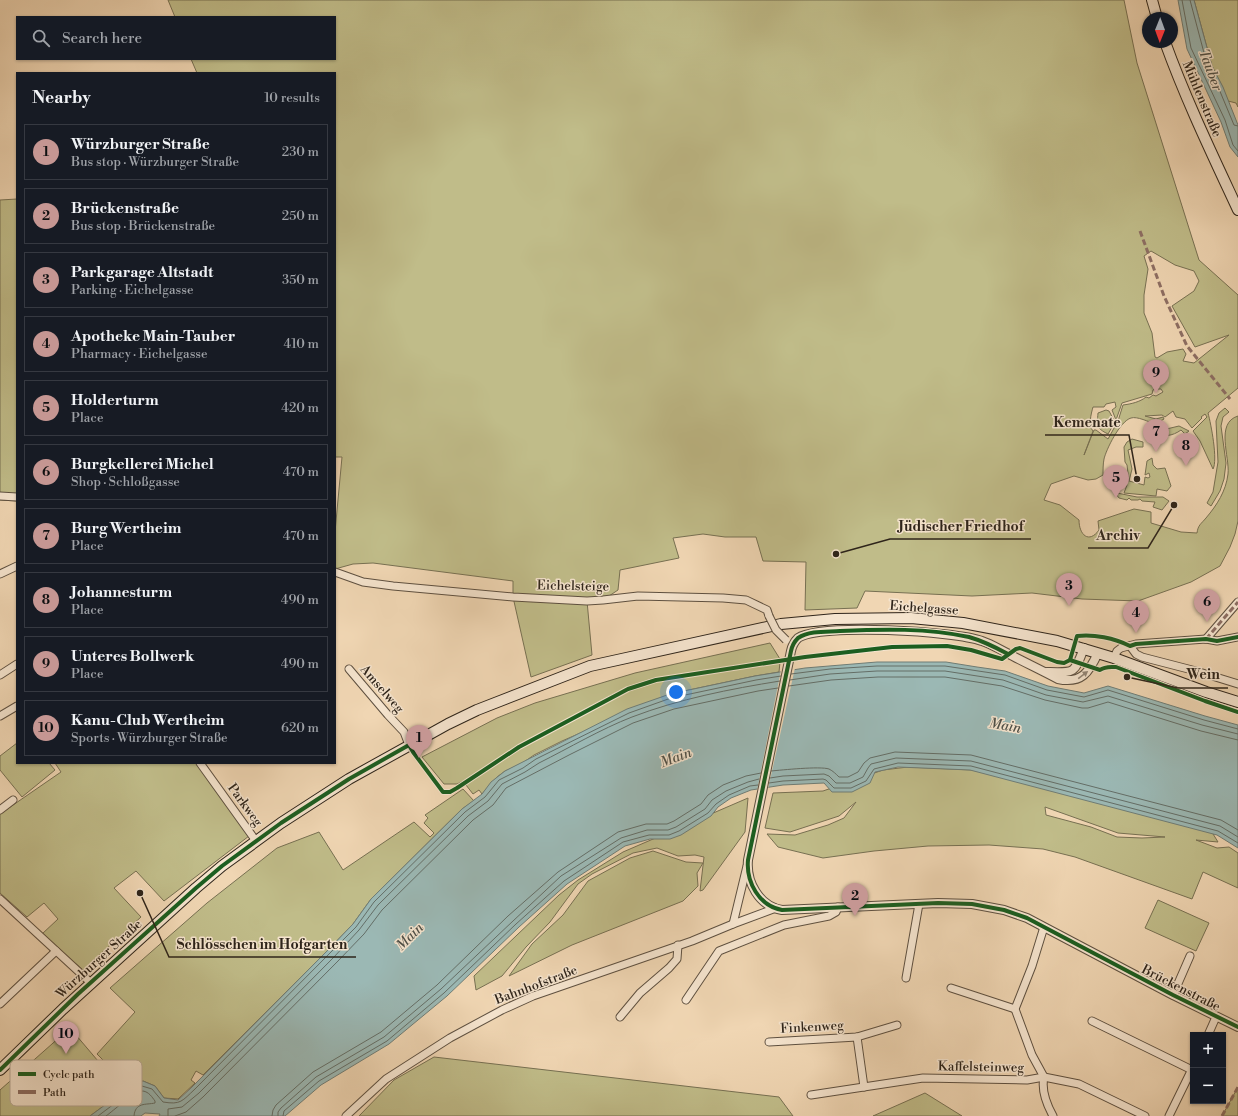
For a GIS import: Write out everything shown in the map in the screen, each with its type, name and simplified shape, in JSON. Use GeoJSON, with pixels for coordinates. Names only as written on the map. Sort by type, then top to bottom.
{"type":"FeatureCollection","features":[{"type":"Feature","properties":{"kind":"main road"},"geometry":{"type":"LineString","coordinates":[[1152,0],[1155,12]]}},
{"type":"Feature","properties":{"kind":"main road","name":"Mühlenstraße"},"geometry":{"type":"LineString","coordinates":[[1167,48],[1177,76],[1238,210]]}},
{"type":"Feature","properties":{"kind":"main road","name":"Eichelgasse"},"geometry":{"type":"LineString","coordinates":[[760,629],[792,623],[835,619],[911,618],[992,628],[1084,648],[1238,702]]}},
{"type":"Feature","properties":{"kind":"main road","name":"Würzburger Straße"},"geometry":{"type":"LineString","coordinates":[[10,1060],[49,1022],[222,866],[256,841],[349,779],[409,745],[477,710],[590,666],[760,629]]}},
{"type":"Feature","properties":{"kind":"main road","name":"Würzburger Straße"},"geometry":{"type":"LineString","coordinates":[[0,1070],[10,1060]]}},
{"type":"Feature","properties":{"kind":"street"},"geometry":{"type":"LineString","coordinates":[[0,496],[16,498]]}},
{"type":"Feature","properties":{"kind":"street"},"geometry":{"type":"LineString","coordinates":[[0,574],[16,566]]}},
{"type":"Feature","properties":{"kind":"street","name":"Eichelsteige"},"geometry":{"type":"LineString","coordinates":[[336,572],[363,582],[513,597],[603,600],[638,596],[730,598],[746,600],[767,610],[776,630],[790,645]]}},
{"type":"Feature","properties":{"kind":"street"},"geometry":{"type":"LineString","coordinates":[[1206,639],[1238,602]]}},
{"type":"Feature","properties":{"kind":"street"},"geometry":{"type":"LineString","coordinates":[[733,924],[748,863],[790,645],[798,638],[818,632],[860,630],[930,632],[953,635],[982,641],[1058,679],[1065,680],[1077,679],[1084,675],[1089,670],[1098,653]]}},
{"type":"Feature","properties":{"kind":"street"},"geometry":{"type":"LineString","coordinates":[[1114,658],[1120,648],[1136,644],[1206,639],[1217,641],[1238,637]]}},
{"type":"Feature","properties":{"kind":"street"},"geometry":{"type":"LineString","coordinates":[[1130,646],[1136,654],[1142,657],[1180,666],[1238,684]]}},
{"type":"Feature","properties":{"kind":"street"},"geometry":{"type":"LineString","coordinates":[[1045,672],[1072,671],[1078,665],[1084,648]]}},
{"type":"Feature","properties":{"kind":"street"},"geometry":{"type":"LineString","coordinates":[[0,675],[16,665]]}},
{"type":"Feature","properties":{"kind":"street","name":"Amselweg"},"geometry":{"type":"LineString","coordinates":[[349,669],[404,732],[409,745]]}},
{"type":"Feature","properties":{"kind":"street"},"geometry":{"type":"LineString","coordinates":[[0,716],[16,707]]}},
{"type":"Feature","properties":{"kind":"street","name":"Parkweg"},"geometry":{"type":"LineString","coordinates":[[201,764],[256,841]]}},
{"type":"Feature","properties":{"kind":"street"},"geometry":{"type":"LineString","coordinates":[[0,810],[13,800]]}},
{"type":"Feature","properties":{"kind":"street","name":"Brückenstraße"},"geometry":{"type":"LineString","coordinates":[[748,863],[750,881],[756,894],[764,902],[776,908],[785,910],[919,904],[957,904],[991,907],[1016,914],[1238,1027]]}},
{"type":"Feature","properties":{"kind":"street"},"geometry":{"type":"LineString","coordinates":[[0,899],[92,984]]}},
{"type":"Feature","properties":{"kind":"street"},"geometry":{"type":"LineString","coordinates":[[906,978],[919,904]]}},
{"type":"Feature","properties":{"kind":"street","name":"Bahnhofstraße"},"geometry":{"type":"LineString","coordinates":[[346,1116],[386,1079],[450,1038],[492,1015],[533,996],[678,946],[776,908]]}},
{"type":"Feature","properties":{"kind":"street"},"geometry":{"type":"LineString","coordinates":[[686,1000],[719,951],[784,925],[829,916],[836,912],[838,908]]}},
{"type":"Feature","properties":{"kind":"street"},"geometry":{"type":"LineString","coordinates":[[1044,927],[1032,966],[1015,1009],[1032,1055],[1044,1078],[1043,1087],[1045,1098],[1053,1116]]}},
{"type":"Feature","properties":{"kind":"street"},"geometry":{"type":"LineString","coordinates":[[620,1017],[640,993],[669,968],[677,959],[678,946]]}},
{"type":"Feature","properties":{"kind":"street"},"geometry":{"type":"LineString","coordinates":[[0,1004],[56,951]]}},
{"type":"Feature","properties":{"kind":"street"},"geometry":{"type":"LineString","coordinates":[[1173,995],[1190,956]]}},
{"type":"Feature","properties":{"kind":"street"},"geometry":{"type":"LineString","coordinates":[[951,988],[1015,1009]]}},
{"type":"Feature","properties":{"kind":"street"},"geometry":{"type":"LineString","coordinates":[[1209,1032],[1216,1017]]}},
{"type":"Feature","properties":{"kind":"street"},"geometry":{"type":"LineString","coordinates":[[1092,1021],[1190,1067]]}},
{"type":"Feature","properties":{"kind":"street","name":"Finkenweg"},"geometry":{"type":"LineString","coordinates":[[769,1042],[857,1037],[897,1026]]}},
{"type":"Feature","properties":{"kind":"street","name":"Finkenweg"},"geometry":{"type":"LineString","coordinates":[[857,1037],[864,1087]]}},
{"type":"Feature","properties":{"kind":"street"},"geometry":{"type":"LineString","coordinates":[[1169,1116],[1190,1072]]}},
{"type":"Feature","properties":{"kind":"street","name":"Kaffelsteinweg"},"geometry":{"type":"LineString","coordinates":[[811,1095],[923,1078],[1027,1080],[1044,1078],[1079,1084],[1145,1116]]}},
{"type":"Feature","properties":{"kind":"shaded area"},"geometry":{"type":"Polygon","coordinates":[[[168,0],[1124,0],[1137,63],[1199,260],[1238,295],[1238,388],[1208,413],[1215,458],[1213,469],[1200,441],[1193,431],[1207,417],[1205,414],[1192,428],[1185,419],[1176,417],[1173,411],[1165,417],[1162,415],[1145,416],[1156,419],[1163,417],[1164,419],[1155,424],[1140,418],[1131,418],[1122,424],[1108,449],[1104,459],[1103,475],[1096,479],[1088,480],[1074,476],[1051,484],[1044,500],[1060,505],[1079,520],[1081,530],[1085,536],[1088,537],[1092,536],[1099,530],[1098,521],[1134,509],[1151,512],[1151,523],[1181,532],[1197,533],[1199,526],[1210,513],[1223,492],[1228,474],[1225,433],[1231,420],[1238,416],[1238,521],[1230,547],[1220,566],[1191,582],[1138,601],[1082,599],[1032,593],[972,596],[865,591],[857,608],[805,610],[806,562],[763,561],[756,537],[725,537],[703,534],[673,538],[679,558],[620,570],[618,590],[603,600],[587,601],[592,655],[531,677],[513,597],[513,581],[373,563],[353,564],[336,569],[336,521],[342,457],[336,457],[336,72],[197,72],[191,60],[336,60],[336,16],[175,16],[168,0]],[[1151,251],[1144,256],[1148,269],[1144,295],[1144,313],[1152,333],[1155,357],[1157,358],[1167,352],[1183,349],[1186,354],[1183,361],[1194,363],[1229,335],[1195,347],[1172,306],[1194,291],[1199,281],[1194,271],[1175,265],[1151,251]],[[1155,389],[1153,390],[1152,394],[1122,403],[1116,420],[1112,410],[1116,407],[1115,402],[1106,404],[1104,407],[1093,407],[1090,423],[1093,431],[1084,455],[1094,430],[1108,439],[1118,421],[1123,405],[1146,397],[1149,398],[1153,395],[1156,396],[1163,392],[1161,389],[1155,389]]]}},
{"type":"Feature","properties":{"kind":"shaded area"},"geometry":{"type":"Polygon","coordinates":[[[1194,0],[1238,0],[1238,107],[1236,103],[1228,101],[1212,66],[1194,0]]]}},
{"type":"Feature","properties":{"kind":"shaded area"},"geometry":{"type":"Polygon","coordinates":[[[16,199],[16,501],[0,500],[0,200],[16,199]]]}},
{"type":"Feature","properties":{"kind":"shaded area"},"geometry":{"type":"Polygon","coordinates":[[[1225,408],[1229,412],[1223,417],[1221,426],[1226,463],[1224,479],[1220,491],[1211,506],[1207,503],[1213,492],[1218,462],[1216,421],[1219,413],[1225,408]]]}},
{"type":"Feature","properties":{"kind":"shaded area"},"geometry":{"type":"Polygon","coordinates":[[[1106,410],[1109,411],[1115,422],[1108,434],[1101,430],[1098,426],[1098,413],[1106,410]]]}},
{"type":"Feature","properties":{"kind":"shaded area"},"geometry":{"type":"Polygon","coordinates":[[[1179,426],[1189,431],[1185,434],[1181,430],[1168,436],[1160,435],[1154,432],[1179,426]]]}},
{"type":"Feature","properties":{"kind":"shaded area"},"geometry":{"type":"Polygon","coordinates":[[[1132,439],[1143,442],[1143,447],[1136,447],[1128,450],[1132,469],[1129,481],[1124,447],[1127,442],[1132,439]]]}},
{"type":"Feature","properties":{"kind":"shaded area"},"geometry":{"type":"Polygon","coordinates":[[[1152,458],[1153,465],[1157,469],[1165,468],[1171,486],[1167,491],[1157,489],[1156,496],[1124,493],[1127,485],[1125,482],[1129,481],[1144,485],[1145,477],[1150,477],[1149,473],[1145,475],[1147,461],[1152,458]]]}},
{"type":"Feature","properties":{"kind":"shaded area"},"geometry":{"type":"Polygon","coordinates":[[[1116,494],[1137,497],[1163,497],[1169,501],[1162,510],[1153,507],[1155,502],[1142,501],[1140,499],[1131,500],[1129,498],[1127,500],[1119,498],[1116,494]]]}},
{"type":"Feature","properties":{"kind":"shaded area"},"geometry":{"type":"Polygon","coordinates":[[[770,643],[780,659],[656,679],[619,691],[518,746],[482,771],[457,784],[444,784],[422,757],[497,718],[535,703],[635,673],[770,643]]]}},
{"type":"Feature","properties":{"kind":"shaded area"},"geometry":{"type":"Polygon","coordinates":[[[780,662],[779,672],[670,694],[562,741],[534,755],[521,764],[505,771],[497,777],[482,794],[479,790],[473,794],[466,785],[520,748],[629,690],[656,682],[780,662]]]}},
{"type":"Feature","properties":{"kind":"shaded area"},"geometry":{"type":"Polygon","coordinates":[[[16,744],[16,764],[50,764],[55,770],[22,797],[0,770],[0,756],[16,744]]]}},
{"type":"Feature","properties":{"kind":"shaded area"},"geometry":{"type":"Polygon","coordinates":[[[56,764],[201,764],[249,836],[164,901],[136,871],[114,888],[141,917],[83,970],[42,934],[58,919],[44,903],[27,917],[0,893],[0,814],[61,772],[56,764]]]}},
{"type":"Feature","properties":{"kind":"shaded area"},"geometry":{"type":"Polygon","coordinates":[[[908,767],[972,770],[1155,813],[1210,829],[1218,842],[1196,840],[1217,848],[1229,847],[1238,853],[1238,888],[1203,872],[1192,899],[1075,857],[1043,849],[989,845],[928,846],[823,858],[778,847],[767,834],[795,835],[828,825],[844,818],[856,802],[839,816],[790,832],[765,828],[773,793],[823,791],[883,770],[908,767]],[[1045,807],[1046,815],[1091,827],[1117,837],[1165,837],[1118,833],[1045,807]]]}},
{"type":"Feature","properties":{"kind":"shaded area"},"geometry":{"type":"Polygon","coordinates":[[[463,789],[474,801],[462,809],[371,899],[353,924],[203,1075],[196,1071],[191,1080],[195,1083],[178,1099],[164,1098],[155,1086],[142,1081],[142,1060],[103,1060],[97,1054],[135,1012],[110,988],[207,903],[277,848],[319,832],[343,870],[414,822],[430,837],[434,833],[424,823],[428,818],[425,815],[463,789]]]}},
{"type":"Feature","properties":{"kind":"shaded area"},"geometry":{"type":"Polygon","coordinates":[[[748,798],[745,832],[703,890],[700,891],[704,857],[695,855],[678,856],[657,848],[633,853],[592,874],[578,884],[550,922],[526,947],[502,976],[476,990],[474,976],[559,895],[578,880],[623,852],[748,798]]]}},
{"type":"Feature","properties":{"kind":"shaded area"},"geometry":{"type":"Polygon","coordinates":[[[653,851],[686,862],[703,863],[697,873],[698,886],[683,901],[572,945],[509,976],[532,944],[563,915],[588,881],[630,858],[653,851]]]}},
{"type":"Feature","properties":{"kind":"shaded area"},"geometry":{"type":"Polygon","coordinates":[[[1158,900],[1209,923],[1196,951],[1145,928],[1158,900]]]}},
{"type":"Feature","properties":{"kind":"shaded area"},"geometry":{"type":"Polygon","coordinates":[[[70,1028],[97,1060],[34,1060],[70,1028]]]}},
{"type":"Feature","properties":{"kind":"shaded area"},"geometry":{"type":"Polygon","coordinates":[[[434,1057],[779,1097],[793,1116],[359,1116],[394,1080],[434,1057]]]}},
{"type":"Feature","properties":{"kind":"shaded area"},"geometry":{"type":"Polygon","coordinates":[[[10,1081],[10,1106],[104,1106],[90,1116],[0,1116],[0,1090],[10,1081]]]}},
{"type":"Feature","properties":{"kind":"shaded area"},"geometry":{"type":"Polygon","coordinates":[[[1238,1087],[1238,1116],[1222,1116],[1238,1087]]]}},
{"type":"Feature","properties":{"kind":"shaded area"},"geometry":{"type":"Polygon","coordinates":[[[925,1093],[962,1116],[873,1116],[925,1093]]]}},
{"type":"Feature","properties":{"kind":"water","name":"Tauber"},"geometry":{"type":"Polygon","coordinates":[[[1178,0],[1194,0],[1212,66],[1223,87],[1238,125],[1238,157],[1230,147],[1221,122],[1187,49],[1178,0]]]}},
{"type":"Feature","properties":{"kind":"water","name":"Main"},"geometry":{"type":"Polygon","coordinates":[[[877,662],[946,662],[1005,671],[1048,686],[1084,693],[1108,686],[1238,725],[1238,848],[1217,835],[970,770],[898,767],[875,772],[870,783],[852,792],[832,792],[824,783],[783,785],[751,790],[731,798],[718,807],[711,816],[681,835],[670,839],[650,839],[625,846],[567,884],[519,927],[447,996],[389,1044],[321,1085],[285,1116],[159,1116],[160,1114],[145,1113],[141,1116],[90,1116],[104,1106],[142,1106],[143,1081],[155,1086],[164,1098],[178,1100],[353,924],[371,899],[462,809],[482,794],[491,782],[505,771],[627,709],[670,694],[755,676],[805,668],[877,662]]]}},
{"type":"Feature","properties":{"kind":"pier"},"geometry":{"type":"Polygon","coordinates":[[[795,668],[768,789],[757,791],[781,670],[795,668]]]}},
{"type":"Feature","properties":{"kind":"marked path"},"geometry":{"type":"LineString","coordinates":[[1140,231],[1164,296],[1187,346],[1230,399]]}},
{"type":"Feature","properties":{"kind":"marked path"},"geometry":{"type":"LineString","coordinates":[[1206,639],[1238,602]]}},
{"type":"Feature","properties":{"kind":"marked path"},"geometry":{"type":"LineString","coordinates":[[1222,1116],[1238,1087]]}},
{"type":"Feature","properties":{"kind":"cycle path"},"geometry":{"type":"LineString","coordinates":[[1008,654],[979,640],[937,632],[905,630],[819,632],[803,635],[798,638],[793,644],[791,651],[748,860],[749,877],[756,892],[767,904],[782,910],[938,903],[972,904],[1004,910],[1027,918],[1173,995],[1238,1027]]}},
{"type":"Feature","properties":{"kind":"cycle path"},"geometry":{"type":"LineString","coordinates":[[1070,660],[1077,636],[1104,637],[1130,646],[1136,644],[1206,639],[1217,641],[1238,637]]}},
{"type":"Feature","properties":{"kind":"cycle path"},"geometry":{"type":"LineString","coordinates":[[10,1060],[78,994],[222,866],[281,823],[349,779],[409,745],[443,792],[450,792],[519,747],[628,689],[656,680],[805,657],[892,647],[947,646],[971,650],[1002,659],[1016,649],[1020,648],[1057,662],[1064,663],[1070,660],[1100,670],[1106,667],[1116,667],[1238,712]]}},
{"type":"Feature","properties":{"kind":"cycle path"},"geometry":{"type":"LineString","coordinates":[[0,1070],[10,1060]]}},
{"type":"Feature","properties":{"kind":"place","name":"Unteres Bollwerk"},"geometry":{"type":"Point","coordinates":[1156,393]}},
{"type":"Feature","properties":{"kind":"place","name":"Burg Wertheim"},"geometry":{"type":"Point","coordinates":[1156,452]}},
{"type":"Feature","properties":{"kind":"place","name":"Johannesturm"},"geometry":{"type":"Point","coordinates":[1186,466]}},
{"type":"Feature","properties":{"kind":"place","name":"Kemenate"},"geometry":{"type":"Point","coordinates":[1137,479]}},
{"type":"Feature","properties":{"kind":"place","name":"Holderturm"},"geometry":{"type":"Point","coordinates":[1116,498]}},
{"type":"Feature","properties":{"kind":"place","name":"Archiv"},"geometry":{"type":"Point","coordinates":[1174,505]}},
{"type":"Feature","properties":{"kind":"place","name":"Jüdischer Friedhof"},"geometry":{"type":"Point","coordinates":[836,554]}},
{"type":"Feature","properties":{"kind":"place","name":"Parkgarage Altstadt"},"geometry":{"type":"Point","coordinates":[1069,606]}},
{"type":"Feature","properties":{"kind":"place","name":"Burgkellerei Michel"},"geometry":{"type":"Point","coordinates":[1207,622]}},
{"type":"Feature","properties":{"kind":"place","name":"Apotheke Main-Tauber"},"geometry":{"type":"Point","coordinates":[1136,633]}},
{"type":"Feature","properties":{"kind":"place","name":"Wein"},"geometry":{"type":"Point","coordinates":[1127,677]}},
{"type":"Feature","properties":{"kind":"place","name":"Würzburger Straße"},"geometry":{"type":"Point","coordinates":[419,758]}},
{"type":"Feature","properties":{"kind":"place","name":"Schlösschen im Hofgarten"},"geometry":{"type":"Point","coordinates":[140,893]}},
{"type":"Feature","properties":{"kind":"place","name":"Brückenstraße"},"geometry":{"type":"Point","coordinates":[855,916]}},
{"type":"Feature","properties":{"kind":"place","name":"Kanu-Club Wertheim"},"geometry":{"type":"Point","coordinates":[66,1054]}}]}
